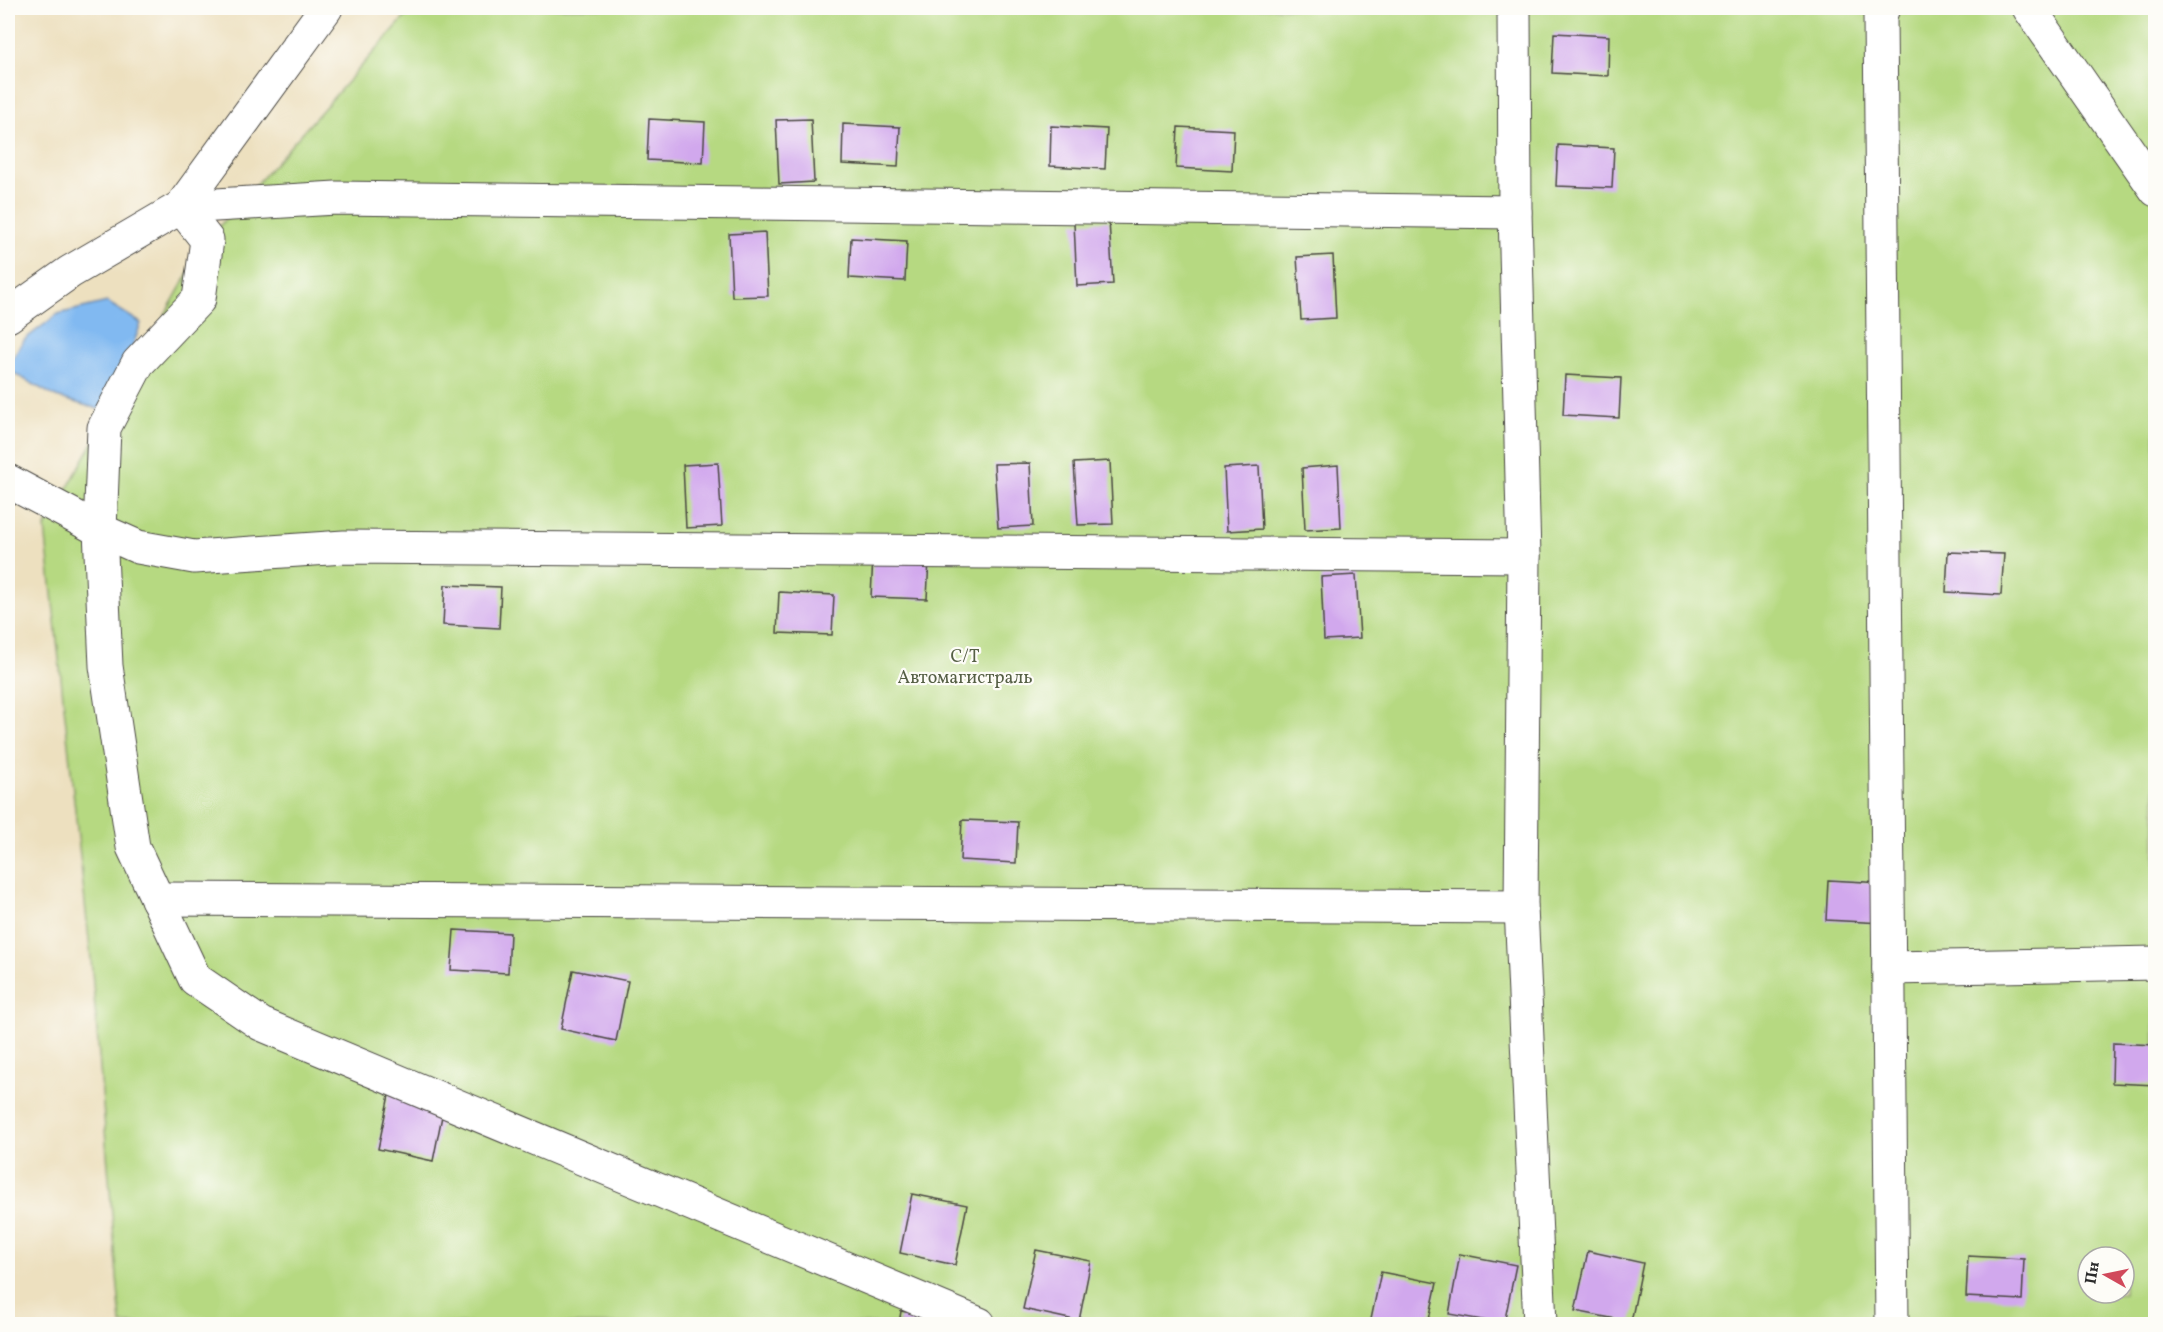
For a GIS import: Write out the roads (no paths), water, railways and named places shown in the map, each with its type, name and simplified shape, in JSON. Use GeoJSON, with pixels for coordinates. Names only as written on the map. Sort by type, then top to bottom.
{"type":"FeatureCollection","features":[{"type":"Feature","properties":{"kind":"lane"},"geometry":{"type":"LineString","coordinates":[[8,316],[70,272],[181,207],[326,8]]}},
{"type":"Feature","properties":{"kind":"lane"},"geometry":{"type":"LineString","coordinates":[[1514,8],[1515,212],[1524,556],[1521,907],[1540,1324]]}},
{"type":"Feature","properties":{"kind":"lane"},"geometry":{"type":"LineString","coordinates":[[1883,8],[1880,16],[1880,39],[1892,1324]]}},
{"type":"Feature","properties":{"kind":"lane"},"geometry":{"type":"LineString","coordinates":[[2029,8],[2156,190]]}},
{"type":"Feature","properties":{"kind":"lane"},"geometry":{"type":"LineString","coordinates":[[181,207],[336,198],[1515,212]]}},
{"type":"Feature","properties":{"kind":"lane"},"geometry":{"type":"LineString","coordinates":[[181,207],[207,240],[199,299],[138,363],[104,428],[100,530],[106,666],[133,847],[195,979],[261,1024],[979,1324]]}},
{"type":"Feature","properties":{"kind":"lane"},"geometry":{"type":"LineString","coordinates":[[8,481],[100,530],[138,547],[194,557],[344,547],[1524,556]]}},
{"type":"Feature","properties":{"kind":"lane"},"geometry":{"type":"LineString","coordinates":[[157,899],[1521,907]]}},
{"type":"Feature","properties":{"kind":"lane"},"geometry":{"type":"LineString","coordinates":[[1889,968],[2156,963]]}},
{"type":"Feature","properties":{"kind":"water"},"geometry":{"type":"Polygon","coordinates":[[[107,302],[141,323],[109,412],[56,397],[8,370],[8,366],[24,340],[58,314],[107,302]]]}},
{"type":"Feature","properties":{"kind":"park label","name":"С/Т Автомагистраль"},"geometry":{"type":"Point","coordinates":[965,666]}}]}
